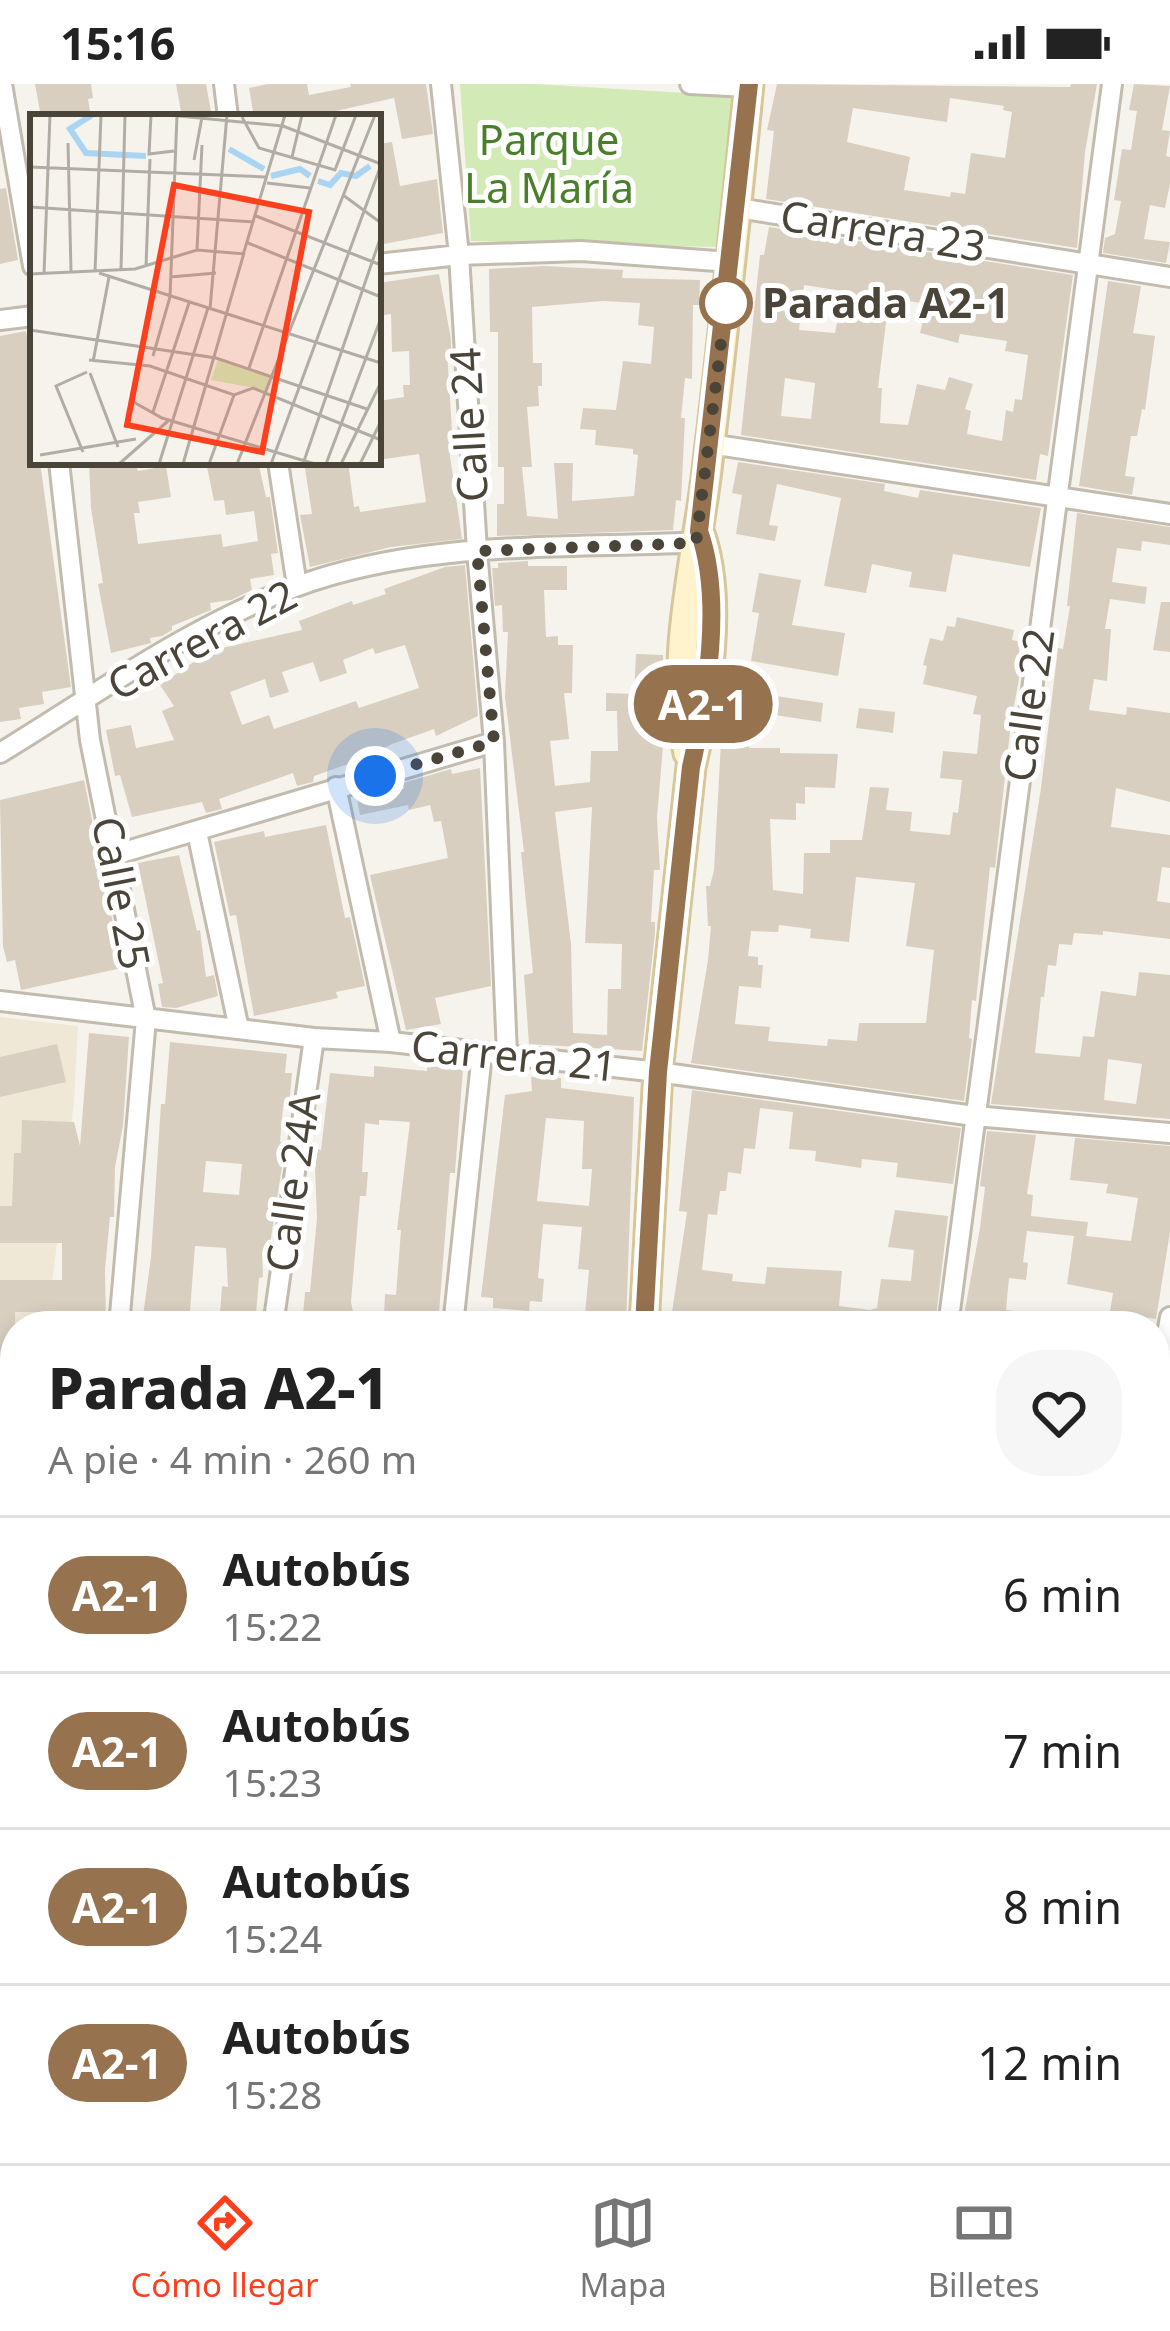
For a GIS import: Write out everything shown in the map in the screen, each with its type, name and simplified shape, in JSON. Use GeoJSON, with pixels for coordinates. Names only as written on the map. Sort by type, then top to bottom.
{"type":"FeatureCollection","features":[{"type":"Feature","properties":{"kind":"street"},"geometry":{"type":"LineString","coordinates":[[2,84],[30,248]]}},
{"type":"Feature","properties":{"kind":"street"},"geometry":{"type":"LineString","coordinates":[[224,84],[229,114]]}},
{"type":"Feature","properties":{"kind":"street","name":"Calle 24"},"geometry":{"type":"LineString","coordinates":[[441,84],[459,256],[494,742],[507,1055]]}},
{"type":"Feature","properties":{"kind":"street"},"geometry":{"type":"LineString","coordinates":[[645,1311],[658,1072],[709,632],[710,576],[700,539],[749,86],[690,84]]}},
{"type":"Feature","properties":{"kind":"street","name":"Calle 22"},"geometry":{"type":"LineString","coordinates":[[950,1311],[1112,84]]}},
{"type":"Feature","properties":{"kind":"street","name":"Carrera 23"},"geometry":{"type":"LineString","coordinates":[[738,208],[1170,277]]}},
{"type":"Feature","properties":{"kind":"street","name":"Carrera 23"},"geometry":{"type":"LineString","coordinates":[[381,264],[581,250],[730,262]]}},
{"type":"Feature","properties":{"kind":"street"},"geometry":{"type":"LineString","coordinates":[[0,320],[30,316]]}},
{"type":"Feature","properties":{"kind":"street"},"geometry":{"type":"LineString","coordinates":[[710,444],[1170,514]]}},
{"type":"Feature","properties":{"kind":"street","name":"Calle 25"},"geometry":{"type":"LineString","coordinates":[[58,465],[86,701],[146,1019],[120,1311]]}},
{"type":"Feature","properties":{"kind":"street"},"geometry":{"type":"LineString","coordinates":[[278,465],[297,586]]}},
{"type":"Feature","properties":{"kind":"street","name":"Carrera 22"},"geometry":{"type":"LineString","coordinates":[[0,753],[201,631],[297,586],[380,566],[477,551],[700,539]]}},
{"type":"Feature","properties":{"kind":"street"},"geometry":{"type":"LineString","coordinates":[[114,856],[494,742]]}},
{"type":"Feature","properties":{"kind":"street"},"geometry":{"type":"LineString","coordinates":[[336,787],[391,1042]]}},
{"type":"Feature","properties":{"kind":"street"},"geometry":{"type":"LineString","coordinates":[[197,832],[239,1029]]}},
{"type":"Feature","properties":{"kind":"street","name":"Carrera 21"},"geometry":{"type":"LineString","coordinates":[[1,996],[146,1019],[658,1072],[974,1116],[1170,1133]]}},
{"type":"Feature","properties":{"kind":"street","name":"Calle 24A"},"geometry":{"type":"LineString","coordinates":[[275,1311],[314,1038]]}},
{"type":"Feature","properties":{"kind":"street"},"geometry":{"type":"LineString","coordinates":[[455,1311],[482,1053]]}},
{"type":"Feature","properties":{"kind":"shaded area"},"geometry":{"type":"Polygon","coordinates":[[[0,1017],[78,1026],[74,1101],[49,1311],[0,1311],[0,1017]]]}},
{"type":"Feature","properties":{"kind":"green space","name":"Parque La María"},"geometry":{"type":"Polygon","coordinates":[[[460,84],[736,96],[719,247],[471,241],[460,84]]]}},
{"type":"Feature","properties":{"kind":"building"},"geometry":{"type":"Polygon","coordinates":[[[35,84],[91,84],[90,114],[40,114],[35,84]]]}},
{"type":"Feature","properties":{"kind":"building"},"geometry":{"type":"Polygon","coordinates":[[[176,84],[206,84],[211,114],[181,114],[176,84]]]}},
{"type":"Feature","properties":{"kind":"building"},"geometry":{"type":"Polygon","coordinates":[[[307,84],[309,95],[350,84],[426,84],[433,134],[402,139],[394,98],[322,114],[253,114],[249,88],[307,84]]]}},
{"type":"Feature","properties":{"kind":"building"},"geometry":{"type":"Polygon","coordinates":[[[777,84],[1097,84],[1085,152],[1077,248],[766,199],[774,131],[767,130],[777,84]],[[950,98],[947,122],[853,108],[847,142],[910,157],[904,190],[950,197],[951,192],[965,194],[971,153],[1005,158],[1012,112],[1003,110],[1004,106],[950,98]]]}},
{"type":"Feature","properties":{"kind":"building"},"geometry":{"type":"Polygon","coordinates":[[[1134,84],[1170,86],[1162,130],[1170,131],[1166,156],[1170,157],[1170,184],[1165,208],[1150,205],[1144,239],[1170,242],[1166,263],[1103,253],[1105,238],[1115,234],[1121,201],[1114,200],[1122,149],[1131,150],[1137,111],[1129,110],[1134,84]]]}},
{"type":"Feature","properties":{"kind":"building"},"geometry":{"type":"Polygon","coordinates":[[[392,142],[400,186],[437,179],[443,233],[381,244],[381,144],[392,142]]]}},
{"type":"Feature","properties":{"kind":"building"},"geometry":{"type":"Polygon","coordinates":[[[6,188],[18,260],[0,264],[0,189],[6,188]]]}},
{"type":"Feature","properties":{"kind":"building"},"geometry":{"type":"Polygon","coordinates":[[[769,227],[1073,275],[1048,456],[1040,454],[1036,480],[741,435],[760,255],[764,255],[769,227]],[[804,285],[799,330],[835,333],[843,291],[804,285]],[[889,298],[878,388],[882,388],[880,423],[908,425],[917,384],[945,390],[949,377],[973,384],[965,409],[971,411],[967,434],[1002,441],[1006,410],[1013,412],[1015,399],[1022,400],[1028,355],[1005,351],[1007,341],[960,334],[958,343],[920,333],[927,304],[889,298]],[[785,378],[781,416],[811,419],[815,383],[785,378]]]}},
{"type":"Feature","properties":{"kind":"building"},"geometry":{"type":"Polygon","coordinates":[[[489,269],[623,270],[622,278],[700,280],[699,305],[693,305],[692,379],[685,378],[681,418],[685,418],[681,501],[676,500],[673,530],[497,536],[497,504],[504,504],[504,467],[498,467],[498,332],[490,332],[489,269]],[[640,303],[532,307],[533,363],[542,363],[542,386],[538,386],[539,406],[527,407],[532,467],[522,467],[527,516],[558,519],[554,463],[573,463],[572,501],[634,496],[638,455],[633,449],[595,445],[596,430],[580,429],[583,408],[616,410],[623,361],[651,364],[654,327],[638,325],[640,303]]]}},
{"type":"Feature","properties":{"kind":"building"},"geometry":{"type":"Polygon","coordinates":[[[439,274],[451,339],[451,350],[447,350],[453,448],[449,449],[462,539],[391,547],[310,567],[300,515],[312,514],[304,465],[348,465],[354,507],[359,506],[360,512],[426,502],[419,454],[381,460],[381,401],[404,397],[403,385],[410,385],[409,351],[392,352],[391,314],[381,316],[381,283],[439,274]]]}},
{"type":"Feature","properties":{"kind":"building"},"geometry":{"type":"Polygon","coordinates":[[[1108,281],[1141,286],[1133,333],[1155,336],[1145,410],[1137,436],[1131,436],[1125,476],[1135,477],[1132,495],[1079,486],[1108,281]]]}},
{"type":"Feature","properties":{"kind":"building"},"geometry":{"type":"Polygon","coordinates":[[[26,331],[30,465],[40,465],[71,687],[42,692],[44,704],[19,708],[21,719],[0,722],[0,336],[26,331]]]}},
{"type":"Feature","properties":{"kind":"building"},"geometry":{"type":"Polygon","coordinates":[[[738,462],[885,484],[884,491],[918,498],[920,490],[1041,508],[1030,567],[953,554],[946,592],[909,587],[912,572],[872,564],[866,593],[824,586],[841,498],[777,484],[769,525],[778,526],[775,541],[736,534],[742,495],[732,493],[738,462]]]}},
{"type":"Feature","properties":{"kind":"building"},"geometry":{"type":"Polygon","coordinates":[[[89,465],[135,465],[138,471],[166,466],[171,497],[138,502],[140,513],[134,513],[138,544],[221,534],[223,547],[258,541],[254,511],[226,515],[224,500],[214,501],[207,465],[259,465],[266,497],[270,497],[278,553],[271,554],[274,575],[250,579],[252,590],[210,603],[211,610],[150,638],[151,643],[111,653],[89,465]]]}},
{"type":"Feature","properties":{"kind":"building"},"geometry":{"type":"Polygon","coordinates":[[[1077,513],[1170,527],[1170,545],[1142,541],[1141,551],[1117,548],[1112,582],[1147,587],[1145,604],[1110,599],[1105,629],[1111,629],[1107,681],[1094,679],[1089,710],[1126,715],[1127,707],[1170,713],[1170,802],[1116,788],[1111,827],[1170,835],[1170,868],[1162,867],[1157,901],[1170,903],[1170,939],[1103,931],[1103,935],[1074,933],[1072,945],[1059,944],[1056,966],[1048,965],[1035,1053],[1080,1057],[1083,1036],[1094,1037],[1101,991],[1136,996],[1139,972],[1170,975],[1170,1119],[991,1104],[1077,513]],[[1108,1059],[1104,1100],[1136,1104],[1142,1064],[1108,1059]]]}},
{"type":"Feature","properties":{"kind":"building"},"geometry":{"type":"Polygon","coordinates":[[[498,563],[567,566],[567,590],[544,590],[546,637],[558,636],[558,645],[573,645],[572,693],[564,693],[569,739],[550,741],[555,786],[590,782],[591,751],[618,751],[617,711],[606,711],[606,693],[634,694],[636,654],[663,655],[665,722],[657,818],[660,870],[654,870],[651,922],[655,922],[655,933],[642,1051],[529,1044],[524,975],[533,973],[505,697],[508,632],[503,632],[502,605],[495,606],[492,568],[498,568],[498,563]],[[592,807],[555,812],[571,944],[573,1033],[607,1035],[608,989],[621,989],[622,944],[585,943],[592,807]]]}},
{"type":"Feature","properties":{"kind":"building"},"geometry":{"type":"Polygon","coordinates":[[[465,565],[478,716],[436,736],[434,729],[392,744],[314,776],[313,782],[297,786],[293,773],[219,799],[222,809],[206,813],[202,802],[132,817],[120,775],[115,776],[106,730],[131,725],[136,748],[174,740],[162,711],[174,706],[160,685],[201,657],[200,653],[302,630],[299,621],[386,594],[384,589],[445,567],[465,565]],[[405,645],[375,654],[373,648],[343,660],[347,673],[320,682],[313,662],[282,672],[289,692],[270,698],[265,679],[230,692],[242,725],[269,715],[274,729],[356,701],[359,708],[419,688],[405,645]]]}},
{"type":"Feature","properties":{"kind":"building"},"geometry":{"type":"Polygon","coordinates":[[[759,573],[801,580],[792,625],[845,633],[838,676],[751,661],[759,613],[752,612],[759,573]]]}},
{"type":"Feature","properties":{"kind":"building"},"geometry":{"type":"Polygon","coordinates":[[[1161,602],[1170,602],[1170,652],[1153,650],[1161,602]]]}},
{"type":"Feature","properties":{"kind":"building"},"geometry":{"type":"Polygon","coordinates":[[[957,617],[1014,630],[1012,640],[1021,642],[1018,657],[1023,658],[995,868],[990,867],[976,1001],[972,1000],[964,1101],[691,1063],[708,960],[711,926],[706,886],[714,870],[721,742],[750,742],[749,748],[780,748],[780,753],[838,754],[835,788],[805,787],[805,804],[796,803],[796,820],[770,819],[773,890],[803,894],[804,853],[830,853],[830,840],[862,840],[870,787],[889,788],[886,810],[912,812],[910,831],[950,835],[962,780],[940,778],[943,751],[977,754],[981,715],[973,714],[977,696],[923,684],[927,666],[923,665],[930,638],[943,641],[947,626],[955,627],[957,617]],[[856,877],[849,942],[810,938],[811,929],[779,925],[778,932],[751,931],[748,956],[758,957],[758,965],[763,965],[761,988],[739,986],[735,1024],[770,1027],[768,1041],[827,1046],[828,1039],[857,1041],[859,1023],[926,1023],[934,950],[906,946],[915,883],[856,877]]]}},
{"type":"Feature","properties":{"kind":"building"},"geometry":{"type":"Polygon","coordinates":[[[729,669],[757,669],[756,693],[823,703],[821,722],[723,707],[729,669]]]}},
{"type":"Feature","properties":{"kind":"building"},"geometry":{"type":"Polygon","coordinates":[[[859,708],[895,712],[893,733],[856,728],[859,708]]]}},
{"type":"Feature","properties":{"kind":"building"},"geometry":{"type":"Polygon","coordinates":[[[480,768],[491,986],[435,998],[441,1024],[406,1030],[370,875],[448,858],[441,821],[434,822],[430,805],[360,815],[357,799],[404,789],[403,783],[451,769],[452,774],[480,768]]]}},
{"type":"Feature","properties":{"kind":"building"},"geometry":{"type":"Polygon","coordinates":[[[84,780],[122,968],[21,990],[15,960],[7,962],[3,946],[0,800],[84,780]]]}},
{"type":"Feature","properties":{"kind":"building"},"geometry":{"type":"Polygon","coordinates":[[[326,825],[365,986],[336,992],[338,998],[254,1016],[236,915],[230,916],[214,842],[326,825]]]}},
{"type":"Feature","properties":{"kind":"building"},"geometry":{"type":"Polygon","coordinates":[[[179,855],[200,930],[206,977],[214,975],[218,996],[176,1008],[162,1007],[158,984],[163,983],[138,863],[179,855]]]}},
{"type":"Feature","properties":{"kind":"building"},"geometry":{"type":"Polygon","coordinates":[[[89,1033],[129,1037],[114,1217],[110,1217],[105,1269],[106,1311],[0,1311],[0,1280],[62,1280],[62,1243],[0,1243],[0,1206],[12,1206],[14,1153],[21,1153],[22,1120],[74,1122],[80,1146],[89,1033]]]}},
{"type":"Feature","properties":{"kind":"building"},"geometry":{"type":"Polygon","coordinates":[[[170,1042],[287,1054],[285,1073],[292,1073],[289,1107],[283,1107],[280,1142],[285,1148],[269,1251],[262,1251],[256,1311],[220,1311],[222,1286],[228,1287],[226,1248],[195,1246],[190,1311],[144,1311],[161,1104],[165,1104],[170,1042]],[[206,1161],[203,1192],[239,1195],[242,1164],[206,1161]]]}},
{"type":"Feature","properties":{"kind":"building"},"geometry":{"type":"Polygon","coordinates":[[[57,1044],[66,1082],[0,1097],[0,1057],[57,1044]]]}},
{"type":"Feature","properties":{"kind":"building"},"geometry":{"type":"Polygon","coordinates":[[[374,1066],[463,1069],[439,1311],[384,1311],[385,1294],[396,1295],[401,1230],[397,1230],[410,1122],[379,1120],[379,1125],[365,1123],[362,1172],[368,1172],[366,1196],[360,1196],[353,1311],[303,1311],[305,1292],[310,1292],[317,1218],[315,1168],[330,1073],[374,1077],[374,1066]]]}},
{"type":"Feature","properties":{"kind":"building"},"geometry":{"type":"Polygon","coordinates":[[[531,1077],[561,1078],[561,1088],[634,1097],[627,1311],[585,1311],[589,1270],[578,1269],[582,1227],[543,1224],[538,1278],[544,1279],[542,1302],[530,1301],[529,1311],[493,1308],[493,1298],[481,1297],[505,1095],[532,1091],[531,1077]],[[546,1118],[537,1201],[589,1206],[592,1169],[582,1169],[584,1121],[546,1118]]]}},
{"type":"Feature","properties":{"kind":"building"},"geometry":{"type":"Polygon","coordinates":[[[692,1090],[961,1128],[953,1184],[896,1177],[898,1163],[862,1159],[861,1168],[815,1161],[816,1151],[789,1149],[793,1112],[760,1108],[755,1149],[744,1148],[741,1174],[728,1172],[717,1215],[708,1214],[702,1270],[733,1274],[732,1281],[765,1284],[767,1267],[842,1271],[839,1306],[870,1310],[877,1308],[881,1279],[911,1281],[914,1250],[888,1247],[895,1210],[948,1216],[937,1311],[672,1311],[687,1212],[679,1211],[692,1090]]]}},
{"type":"Feature","properties":{"kind":"building"},"geometry":{"type":"Polygon","coordinates":[[[987,1131],[1036,1135],[1027,1194],[1033,1195],[1031,1216],[1088,1222],[1086,1236],[1131,1241],[1138,1198],[1106,1193],[1108,1184],[1070,1180],[1075,1138],[1170,1146],[1170,1232],[1157,1311],[1110,1311],[1113,1293],[1067,1284],[1074,1236],[1027,1231],[1026,1280],[1009,1278],[1006,1310],[1015,1311],[965,1311],[980,1228],[985,1187],[980,1186],[987,1131]]]}},
{"type":"Feature","properties":{"kind":"bus line","name":"A2-1"},"geometry":{"type":"LineString","coordinates":[[645,1311],[658,1072],[709,632],[710,576],[699,531],[749,84]]}},
{"type":"Feature","properties":{"kind":"place","name":"Parada A2-1"},"geometry":{"type":"Point","coordinates":[726,303]}},
{"type":"Feature","properties":{"kind":"route"},"geometry":{"type":"LineString","coordinates":[[375,776],[494,742],[477,551],[696,543],[726,303]]}}]}
